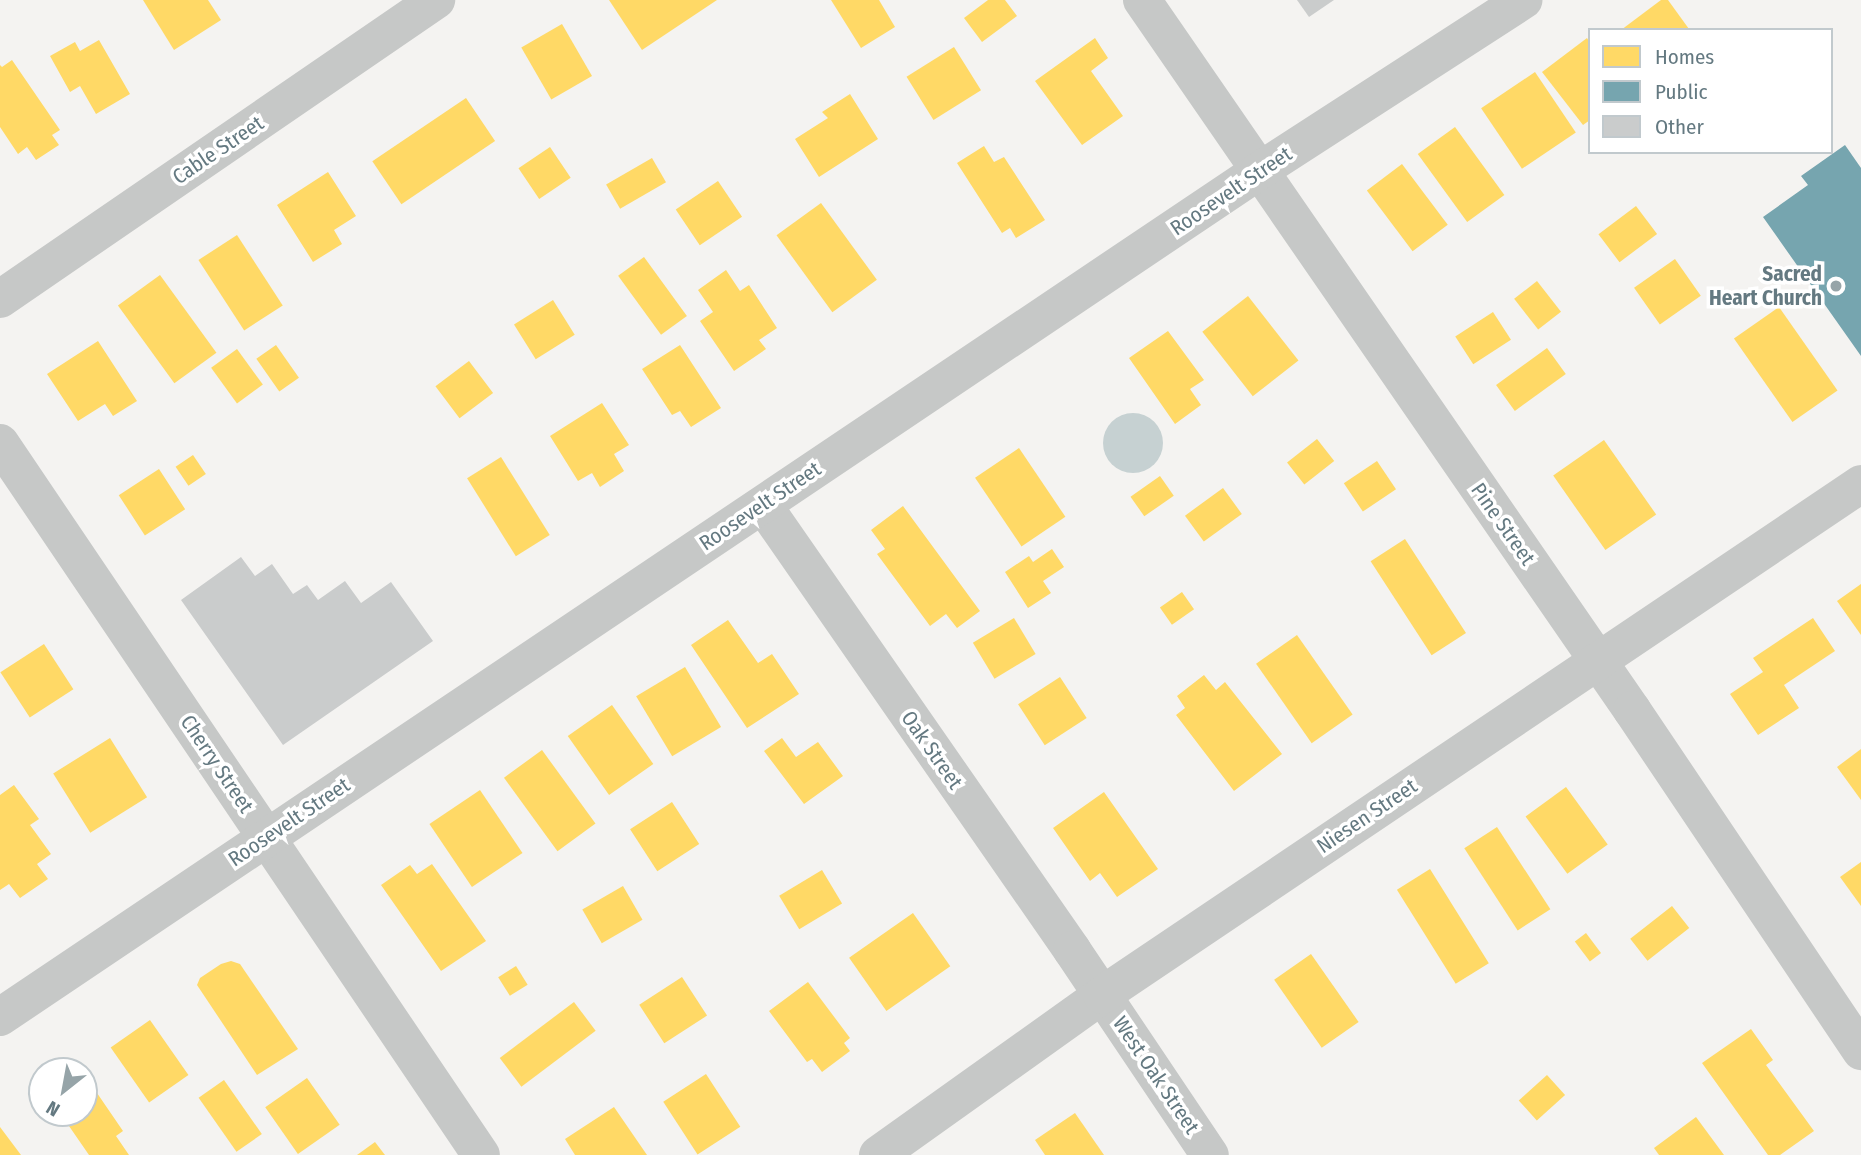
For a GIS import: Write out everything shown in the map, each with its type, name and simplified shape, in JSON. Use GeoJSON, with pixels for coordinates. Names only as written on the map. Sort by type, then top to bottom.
{"type":"FeatureCollection","features":[{"type":"Feature","properties":{"kind":"street","name":"Cable Street"},"geometry":{"type":"LineString","coordinates":[[0,299],[436,0]]}},
{"type":"Feature","properties":{"kind":"street","name":"Pine Street"},"geometry":{"type":"LineString","coordinates":[[1142,0],[1597,661],[1861,1051]]}},
{"type":"Feature","properties":{"kind":"street","name":"Roosevelt Street"},"geometry":{"type":"LineString","coordinates":[[0,1017],[1259,171],[1523,0]]}},
{"type":"Feature","properties":{"kind":"street","name":"Cherry Street"},"geometry":{"type":"LineString","coordinates":[[0,443],[481,1155]]}},
{"type":"Feature","properties":{"kind":"street","name":"Niesen Street"},"geometry":{"type":"LineString","coordinates":[[877,1155],[1102,995],[1861,484]]}},
{"type":"Feature","properties":{"kind":"street","name":"Oak Street"},"geometry":{"type":"LineString","coordinates":[[763,505],[1102,995]]}},
{"type":"Feature","properties":{"kind":"street","name":"West Oak Street"},"geometry":{"type":"LineString","coordinates":[[1102,995],[1210,1155]]}},
{"type":"Feature","properties":{"kind":"shaded area"},"geometry":{"type":"Polygon","coordinates":[[[1133,413],[1150,418],[1158,426],[1163,443],[1158,460],[1150,468],[1133,473],[1116,468],[1108,460],[1103,443],[1108,426],[1116,418],[1133,413]]]}},
{"type":"Feature","properties":{"kind":"building: Homes"},"geometry":{"type":"Polygon","coordinates":[[[143,0],[208,0],[221,20],[174,50],[143,0]]]}},
{"type":"Feature","properties":{"kind":"building: Homes"},"geometry":{"type":"Polygon","coordinates":[[[609,0],[717,0],[642,50],[609,0]]]}},
{"type":"Feature","properties":{"kind":"building: Homes"},"geometry":{"type":"Polygon","coordinates":[[[831,0],[879,0],[895,27],[861,48],[831,0]]]}},
{"type":"Feature","properties":{"kind":"building: Homes"},"geometry":{"type":"Polygon","coordinates":[[[988,0],[1005,0],[1017,16],[982,42],[964,18],[988,0]]]}},
{"type":"Feature","properties":{"kind":"building: Homes"},"geometry":{"type":"Polygon","coordinates":[[[1661,0],[1668,0],[1688,28],[1624,28],[1661,0]]]}},
{"type":"Feature","properties":{"kind":"building: Homes"},"geometry":{"type":"Polygon","coordinates":[[[562,24],[592,76],[551,99],[521,48],[562,24]]]}},
{"type":"Feature","properties":{"kind":"building: Homes"},"geometry":{"type":"Polygon","coordinates":[[[1095,38],[1108,58],[1091,71],[1123,116],[1082,145],[1035,81],[1095,38]]]}},
{"type":"Feature","properties":{"kind":"building: Homes"},"geometry":{"type":"Polygon","coordinates":[[[1587,38],[1588,121],[1583,125],[1542,72],[1587,38]]]}},
{"type":"Feature","properties":{"kind":"building: Homes"},"geometry":{"type":"Polygon","coordinates":[[[99,40],[130,94],[96,114],[80,86],[70,92],[50,56],[75,42],[80,51],[99,40]]]}},
{"type":"Feature","properties":{"kind":"building: Homes"},"geometry":{"type":"Polygon","coordinates":[[[954,47],[981,90],[934,120],[907,77],[954,47]]]}},
{"type":"Feature","properties":{"kind":"building: Homes"},"geometry":{"type":"Polygon","coordinates":[[[12,60],[60,130],[52,135],[59,145],[36,160],[27,147],[18,154],[0,127],[0,65],[2,67],[12,60]]]}},
{"type":"Feature","properties":{"kind":"building: Homes"},"geometry":{"type":"Polygon","coordinates":[[[1535,72],[1576,133],[1522,169],[1481,108],[1535,72]]]}},
{"type":"Feature","properties":{"kind":"building: Homes"},"geometry":{"type":"Polygon","coordinates":[[[850,94],[878,139],[819,177],[795,139],[828,118],[822,112],[850,94]]]}},
{"type":"Feature","properties":{"kind":"building: Homes"},"geometry":{"type":"Polygon","coordinates":[[[466,98],[495,141],[401,204],[372,161],[466,98]]]}},
{"type":"Feature","properties":{"kind":"building: Homes"},"geometry":{"type":"Polygon","coordinates":[[[1455,127],[1504,195],[1467,222],[1418,154],[1455,127]]]}},
{"type":"Feature","properties":{"kind":"building: Homes"},"geometry":{"type":"Polygon","coordinates":[[[984,146],[994,162],[1004,157],[1045,220],[1016,238],[1010,228],[1002,233],[957,163],[984,146]]]}},
{"type":"Feature","properties":{"kind":"building: Homes"},"geometry":{"type":"Polygon","coordinates":[[[550,147],[571,178],[539,199],[518,168],[550,147]]]}},
{"type":"Feature","properties":{"kind":"building: Homes"},"geometry":{"type":"Polygon","coordinates":[[[652,158],[666,182],[620,209],[606,184],[652,158]]]}},
{"type":"Feature","properties":{"kind":"building: Homes"},"geometry":{"type":"Polygon","coordinates":[[[1402,164],[1448,225],[1413,251],[1367,190],[1402,164]]]}},
{"type":"Feature","properties":{"kind":"building: Homes"},"geometry":{"type":"Polygon","coordinates":[[[328,172],[356,216],[334,230],[342,244],[313,262],[277,205],[328,172]]]}},
{"type":"Feature","properties":{"kind":"building: Homes"},"geometry":{"type":"Polygon","coordinates":[[[718,181],[742,217],[700,245],[676,210],[718,181]]]}},
{"type":"Feature","properties":{"kind":"building: Homes"},"geometry":{"type":"Polygon","coordinates":[[[821,203],[877,280],[832,312],[777,235],[821,203]]]}},
{"type":"Feature","properties":{"kind":"building: Homes"},"geometry":{"type":"Polygon","coordinates":[[[1636,206],[1657,234],[1620,262],[1598,234],[1636,206]]]}},
{"type":"Feature","properties":{"kind":"building: Homes"},"geometry":{"type":"Polygon","coordinates":[[[237,235],[283,305],[244,331],[198,260],[237,235]]]}},
{"type":"Feature","properties":{"kind":"building: Homes"},"geometry":{"type":"Polygon","coordinates":[[[644,257],[687,316],[661,335],[618,276],[644,257]]]}},
{"type":"Feature","properties":{"kind":"building: Homes"},"geometry":{"type":"Polygon","coordinates":[[[1675,259],[1701,296],[1660,325],[1634,288],[1675,259]]]}},
{"type":"Feature","properties":{"kind":"building: Homes"},"geometry":{"type":"Polygon","coordinates":[[[726,270],[740,291],[749,285],[777,328],[759,340],[766,349],[734,371],[700,321],[713,312],[698,290],[726,270]]]}},
{"type":"Feature","properties":{"kind":"building: Homes"},"geometry":{"type":"Polygon","coordinates":[[[160,275],[216,353],[174,383],[118,306],[160,275]]]}},
{"type":"Feature","properties":{"kind":"building: Homes"},"geometry":{"type":"Polygon","coordinates":[[[1537,281],[1561,312],[1538,330],[1514,299],[1537,281]]]}},
{"type":"Feature","properties":{"kind":"building: Homes"},"geometry":{"type":"Polygon","coordinates":[[[1248,296],[1298,361],[1253,396],[1202,332],[1248,296]]]}},
{"type":"Feature","properties":{"kind":"building: Homes"},"geometry":{"type":"Polygon","coordinates":[[[553,300],[575,335],[536,359],[514,324],[553,300]]]}},
{"type":"Feature","properties":{"kind":"building: Homes"},"geometry":{"type":"Polygon","coordinates":[[[1779,307],[1838,391],[1792,422],[1734,339],[1779,307]]]}},
{"type":"Feature","properties":{"kind":"building: Homes"},"geometry":{"type":"Polygon","coordinates":[[[1493,312],[1511,340],[1473,364],[1455,337],[1493,312]]]}},
{"type":"Feature","properties":{"kind":"building: Homes"},"geometry":{"type":"Polygon","coordinates":[[[1168,331],[1204,380],[1190,389],[1201,405],[1175,424],[1129,358],[1168,331]]]}},
{"type":"Feature","properties":{"kind":"building: Homes"},"geometry":{"type":"Polygon","coordinates":[[[98,341],[137,401],[113,416],[105,404],[78,421],[47,374],[98,341]]]}},
{"type":"Feature","properties":{"kind":"building: Homes"},"geometry":{"type":"Polygon","coordinates":[[[276,345],[299,378],[279,392],[256,359],[276,345]]]}},
{"type":"Feature","properties":{"kind":"building: Homes"},"geometry":{"type":"Polygon","coordinates":[[[680,345],[721,408],[691,427],[680,411],[672,415],[642,369],[680,345]]]}},
{"type":"Feature","properties":{"kind":"building: Homes"},"geometry":{"type":"Polygon","coordinates":[[[1547,348],[1566,374],[1515,411],[1496,385],[1547,348]]]}},
{"type":"Feature","properties":{"kind":"building: Homes"},"geometry":{"type":"Polygon","coordinates":[[[237,349],[263,385],[237,403],[211,368],[237,349]]]}},
{"type":"Feature","properties":{"kind":"building: Homes"},"geometry":{"type":"Polygon","coordinates":[[[469,361],[493,393],[460,418],[435,386],[469,361]]]}},
{"type":"Feature","properties":{"kind":"building: Homes"},"geometry":{"type":"Polygon","coordinates":[[[602,403],[629,445],[614,454],[624,471],[600,487],[592,473],[578,481],[550,436],[602,403]]]}},
{"type":"Feature","properties":{"kind":"building: Homes"},"geometry":{"type":"Polygon","coordinates":[[[1317,439],[1334,461],[1304,484],[1287,462],[1317,439]]]}},
{"type":"Feature","properties":{"kind":"building: Homes"},"geometry":{"type":"Polygon","coordinates":[[[1604,440],[1656,515],[1605,550],[1553,476],[1604,440]]]}},
{"type":"Feature","properties":{"kind":"building: Homes"},"geometry":{"type":"Polygon","coordinates":[[[1019,448],[1065,517],[1021,546],[975,478],[1019,448]]]}},
{"type":"Feature","properties":{"kind":"building: Homes"},"geometry":{"type":"Polygon","coordinates":[[[193,455],[206,474],[188,486],[176,467],[193,455]]]}},
{"type":"Feature","properties":{"kind":"building: Homes"},"geometry":{"type":"Polygon","coordinates":[[[501,457],[550,535],[516,556],[467,478],[501,457]]]}},
{"type":"Feature","properties":{"kind":"building: Homes"},"geometry":{"type":"Polygon","coordinates":[[[1377,461],[1396,489],[1363,512],[1344,483],[1377,461]]]}},
{"type":"Feature","properties":{"kind":"building: Homes"},"geometry":{"type":"Polygon","coordinates":[[[159,469],[185,509],[145,535],[119,495],[159,469]]]}},
{"type":"Feature","properties":{"kind":"building: Homes"},"geometry":{"type":"Polygon","coordinates":[[[1160,476],[1174,496],[1144,516],[1131,497],[1160,476]]]}},
{"type":"Feature","properties":{"kind":"building: Homes"},"geometry":{"type":"Polygon","coordinates":[[[1223,488],[1242,514],[1204,542],[1185,516],[1223,488]]]}},
{"type":"Feature","properties":{"kind":"building: Homes"},"geometry":{"type":"Polygon","coordinates":[[[903,506],[980,611],[957,628],[946,614],[930,626],[877,554],[885,549],[871,530],[903,506]]]}},
{"type":"Feature","properties":{"kind":"building: Homes"},"geometry":{"type":"Polygon","coordinates":[[[1405,539],[1466,633],[1432,655],[1371,561],[1405,539]]]}},
{"type":"Feature","properties":{"kind":"building: Homes"},"geometry":{"type":"Polygon","coordinates":[[[1052,549],[1064,567],[1043,581],[1051,593],[1028,608],[1005,572],[1029,556],[1033,562],[1052,549]]]}},
{"type":"Feature","properties":{"kind":"building: Homes"},"geometry":{"type":"Polygon","coordinates":[[[1861,584],[1861,635],[1837,601],[1861,584]]]}},
{"type":"Feature","properties":{"kind":"building: Homes"},"geometry":{"type":"Polygon","coordinates":[[[1182,592],[1194,609],[1172,625],[1160,607],[1182,592]]]}},
{"type":"Feature","properties":{"kind":"building: Homes"},"geometry":{"type":"Polygon","coordinates":[[[1014,618],[1036,654],[994,679],[973,643],[1014,618]]]}},
{"type":"Feature","properties":{"kind":"building: Homes"},"geometry":{"type":"Polygon","coordinates":[[[1813,618],[1835,651],[1784,685],[1799,708],[1758,735],[1730,694],[1763,672],[1753,658],[1813,618]]]}},
{"type":"Feature","properties":{"kind":"building: Homes"},"geometry":{"type":"Polygon","coordinates":[[[728,620],[758,663],[772,654],[799,694],[747,728],[691,645],[728,620]]]}},
{"type":"Feature","properties":{"kind":"building: Homes"},"geometry":{"type":"Polygon","coordinates":[[[1297,635],[1353,714],[1312,743],[1256,664],[1297,635]]]}},
{"type":"Feature","properties":{"kind":"building: Homes"},"geometry":{"type":"Polygon","coordinates":[[[44,644],[73,689],[30,718],[0,672],[44,644]]]}},
{"type":"Feature","properties":{"kind":"building: Homes"},"geometry":{"type":"Polygon","coordinates":[[[685,667],[721,727],[672,756],[636,696],[685,667]]]}},
{"type":"Feature","properties":{"kind":"building: Homes"},"geometry":{"type":"Polygon","coordinates":[[[1204,675],[1216,690],[1225,682],[1282,754],[1234,791],[1176,715],[1185,708],[1177,696],[1204,675]]]}},
{"type":"Feature","properties":{"kind":"building: Homes"},"geometry":{"type":"Polygon","coordinates":[[[1060,677],[1087,718],[1045,745],[1018,704],[1060,677]]]}},
{"type":"Feature","properties":{"kind":"building: Homes"},"geometry":{"type":"Polygon","coordinates":[[[612,705],[653,764],[609,795],[568,736],[612,705]]]}},
{"type":"Feature","properties":{"kind":"building: Homes"},"geometry":{"type":"Polygon","coordinates":[[[110,738],[147,797],[90,833],[53,774],[110,738]]]}},
{"type":"Feature","properties":{"kind":"building: Homes"},"geometry":{"type":"Polygon","coordinates":[[[782,738],[796,757],[818,742],[843,776],[804,804],[764,751],[782,738]]]}},
{"type":"Feature","properties":{"kind":"building: Homes"},"geometry":{"type":"Polygon","coordinates":[[[1861,749],[1861,800],[1837,767],[1861,749]]]}},
{"type":"Feature","properties":{"kind":"building: Homes"},"geometry":{"type":"Polygon","coordinates":[[[542,750],[595,824],[557,851],[504,778],[542,750]]]}},
{"type":"Feature","properties":{"kind":"building: Homes"},"geometry":{"type":"Polygon","coordinates":[[[14,785],[39,819],[30,825],[51,854],[37,864],[48,879],[20,898],[9,884],[0,890],[0,795],[14,785]]]}},
{"type":"Feature","properties":{"kind":"building: Homes"},"geometry":{"type":"Polygon","coordinates":[[[1566,787],[1608,844],[1567,874],[1526,816],[1566,787]]]}},
{"type":"Feature","properties":{"kind":"building: Homes"},"geometry":{"type":"Polygon","coordinates":[[[480,790],[522,853],[472,887],[429,824],[480,790]]]}},
{"type":"Feature","properties":{"kind":"building: Homes"},"geometry":{"type":"Polygon","coordinates":[[[1104,792],[1158,869],[1117,897],[1100,873],[1090,881],[1053,828],[1104,792]]]}},
{"type":"Feature","properties":{"kind":"building: Homes"},"geometry":{"type":"Polygon","coordinates":[[[672,802],[699,844],[657,871],[630,829],[672,802]]]}},
{"type":"Feature","properties":{"kind":"building: Homes"},"geometry":{"type":"Polygon","coordinates":[[[1497,827],[1550,909],[1518,930],[1464,848],[1497,827]]]}},
{"type":"Feature","properties":{"kind":"building: Homes"},"geometry":{"type":"Polygon","coordinates":[[[1861,862],[1861,906],[1840,877],[1861,862]]]}},
{"type":"Feature","properties":{"kind":"building: Homes"},"geometry":{"type":"Polygon","coordinates":[[[432,864],[486,941],[441,971],[381,885],[410,865],[417,874],[432,864]]]}},
{"type":"Feature","properties":{"kind":"building: Homes"},"geometry":{"type":"Polygon","coordinates":[[[1430,869],[1489,963],[1456,984],[1397,890],[1430,869]]]}},
{"type":"Feature","properties":{"kind":"building: Homes"},"geometry":{"type":"Polygon","coordinates":[[[822,870],[842,903],[799,929],[779,896],[822,870]]]}},
{"type":"Feature","properties":{"kind":"building: Homes"},"geometry":{"type":"Polygon","coordinates":[[[623,886],[642,920],[602,943],[582,910],[623,886]]]}},
{"type":"Feature","properties":{"kind":"building: Homes"},"geometry":{"type":"Polygon","coordinates":[[[1672,906],[1689,928],[1647,961],[1630,939],[1672,906]]]}},
{"type":"Feature","properties":{"kind":"building: Homes"},"geometry":{"type":"Polygon","coordinates":[[[913,913],[950,966],[886,1011],[849,958],[913,913]]]}},
{"type":"Feature","properties":{"kind":"building: Homes"},"geometry":{"type":"Polygon","coordinates":[[[1586,933],[1601,953],[1590,961],[1575,941],[1586,933]]]}},
{"type":"Feature","properties":{"kind":"building: Homes"},"geometry":{"type":"Polygon","coordinates":[[[1311,954],[1359,1022],[1322,1048],[1274,980],[1311,954]]]}},
{"type":"Feature","properties":{"kind":"building: Homes"},"geometry":{"type":"Polygon","coordinates":[[[231,961],[240,964],[298,1049],[257,1075],[197,985],[200,978],[221,964],[231,961]]]}},
{"type":"Feature","properties":{"kind":"building: Homes"},"geometry":{"type":"Polygon","coordinates":[[[516,966],[528,985],[510,996],[498,977],[516,966]]]}},
{"type":"Feature","properties":{"kind":"building: Homes"},"geometry":{"type":"Polygon","coordinates":[[[682,977],[707,1016],[664,1043],[639,1005],[682,977]]]}},
{"type":"Feature","properties":{"kind":"building: Homes"},"geometry":{"type":"Polygon","coordinates":[[[808,982],[850,1038],[844,1043],[850,1051],[822,1072],[812,1059],[807,1062],[769,1011],[808,982]]]}},
{"type":"Feature","properties":{"kind":"building: Homes"},"geometry":{"type":"Polygon","coordinates":[[[574,1002],[596,1031],[521,1087],[500,1058],[574,1002]]]}},
{"type":"Feature","properties":{"kind":"building: Homes"},"geometry":{"type":"Polygon","coordinates":[[[150,1020],[188,1075],[149,1102],[111,1048],[150,1020]]]}},
{"type":"Feature","properties":{"kind":"building: Homes"},"geometry":{"type":"Polygon","coordinates":[[[1751,1029],[1773,1060],[1766,1065],[1814,1131],[1780,1155],[1768,1155],[1702,1063],[1751,1029]]]}},
{"type":"Feature","properties":{"kind":"building: Homes"},"geometry":{"type":"Polygon","coordinates":[[[706,1074],[740,1127],[698,1155],[663,1102],[706,1074]]]}},
{"type":"Feature","properties":{"kind":"building: Homes"},"geometry":{"type":"Polygon","coordinates":[[[1547,1075],[1565,1095],[1537,1120],[1519,1100],[1547,1075]]]}},
{"type":"Feature","properties":{"kind":"building: Homes"},"geometry":{"type":"Polygon","coordinates":[[[307,1078],[340,1125],[298,1154],[265,1107],[307,1078]]]}},
{"type":"Feature","properties":{"kind":"building: Homes"},"geometry":{"type":"Polygon","coordinates":[[[224,1080],[262,1134],[236,1152],[199,1098],[224,1080]]]}},
{"type":"Feature","properties":{"kind":"building: Homes"},"geometry":{"type":"Polygon","coordinates":[[[98,1094],[123,1131],[116,1136],[129,1155],[89,1155],[70,1127],[98,1127],[98,1094]]]}},
{"type":"Feature","properties":{"kind":"building: Homes"},"geometry":{"type":"Polygon","coordinates":[[[614,1107],[647,1155],[575,1155],[565,1139],[614,1107]]]}},
{"type":"Feature","properties":{"kind":"building: Homes"},"geometry":{"type":"Polygon","coordinates":[[[1075,1113],[1104,1155],[1045,1155],[1035,1140],[1075,1113]]]}},
{"type":"Feature","properties":{"kind":"building: Homes"},"geometry":{"type":"Polygon","coordinates":[[[1696,1117],[1724,1155],[1659,1155],[1654,1148],[1696,1117]]]}},
{"type":"Feature","properties":{"kind":"building: Homes"},"geometry":{"type":"Polygon","coordinates":[[[0,1127],[21,1155],[0,1155],[0,1127]]]}},
{"type":"Feature","properties":{"kind":"building: Homes"},"geometry":{"type":"Polygon","coordinates":[[[375,1142],[385,1155],[357,1155],[375,1142]]]}},
{"type":"Feature","properties":{"kind":"building: Public","name":"Sacred Heart Church"},"geometry":{"type":"Polygon","coordinates":[[[1845,145],[1861,168],[1861,356],[1763,217],[1808,185],[1801,176],[1845,145]]]}},
{"type":"Feature","properties":{"kind":"building: Other"},"geometry":{"type":"Polygon","coordinates":[[[1297,0],[1334,0],[1309,17],[1297,0]]]}},
{"type":"Feature","properties":{"kind":"building: Other"},"geometry":{"type":"Polygon","coordinates":[[[241,557],[255,576],[272,564],[293,594],[307,585],[318,600],[345,581],[361,603],[391,582],[433,641],[283,745],[181,600],[241,557]]]}},
{"type":"Feature","properties":{"kind":"place","name":"Sacred Heart Church"},"geometry":{"type":"Point","coordinates":[1836,286]}}]}
